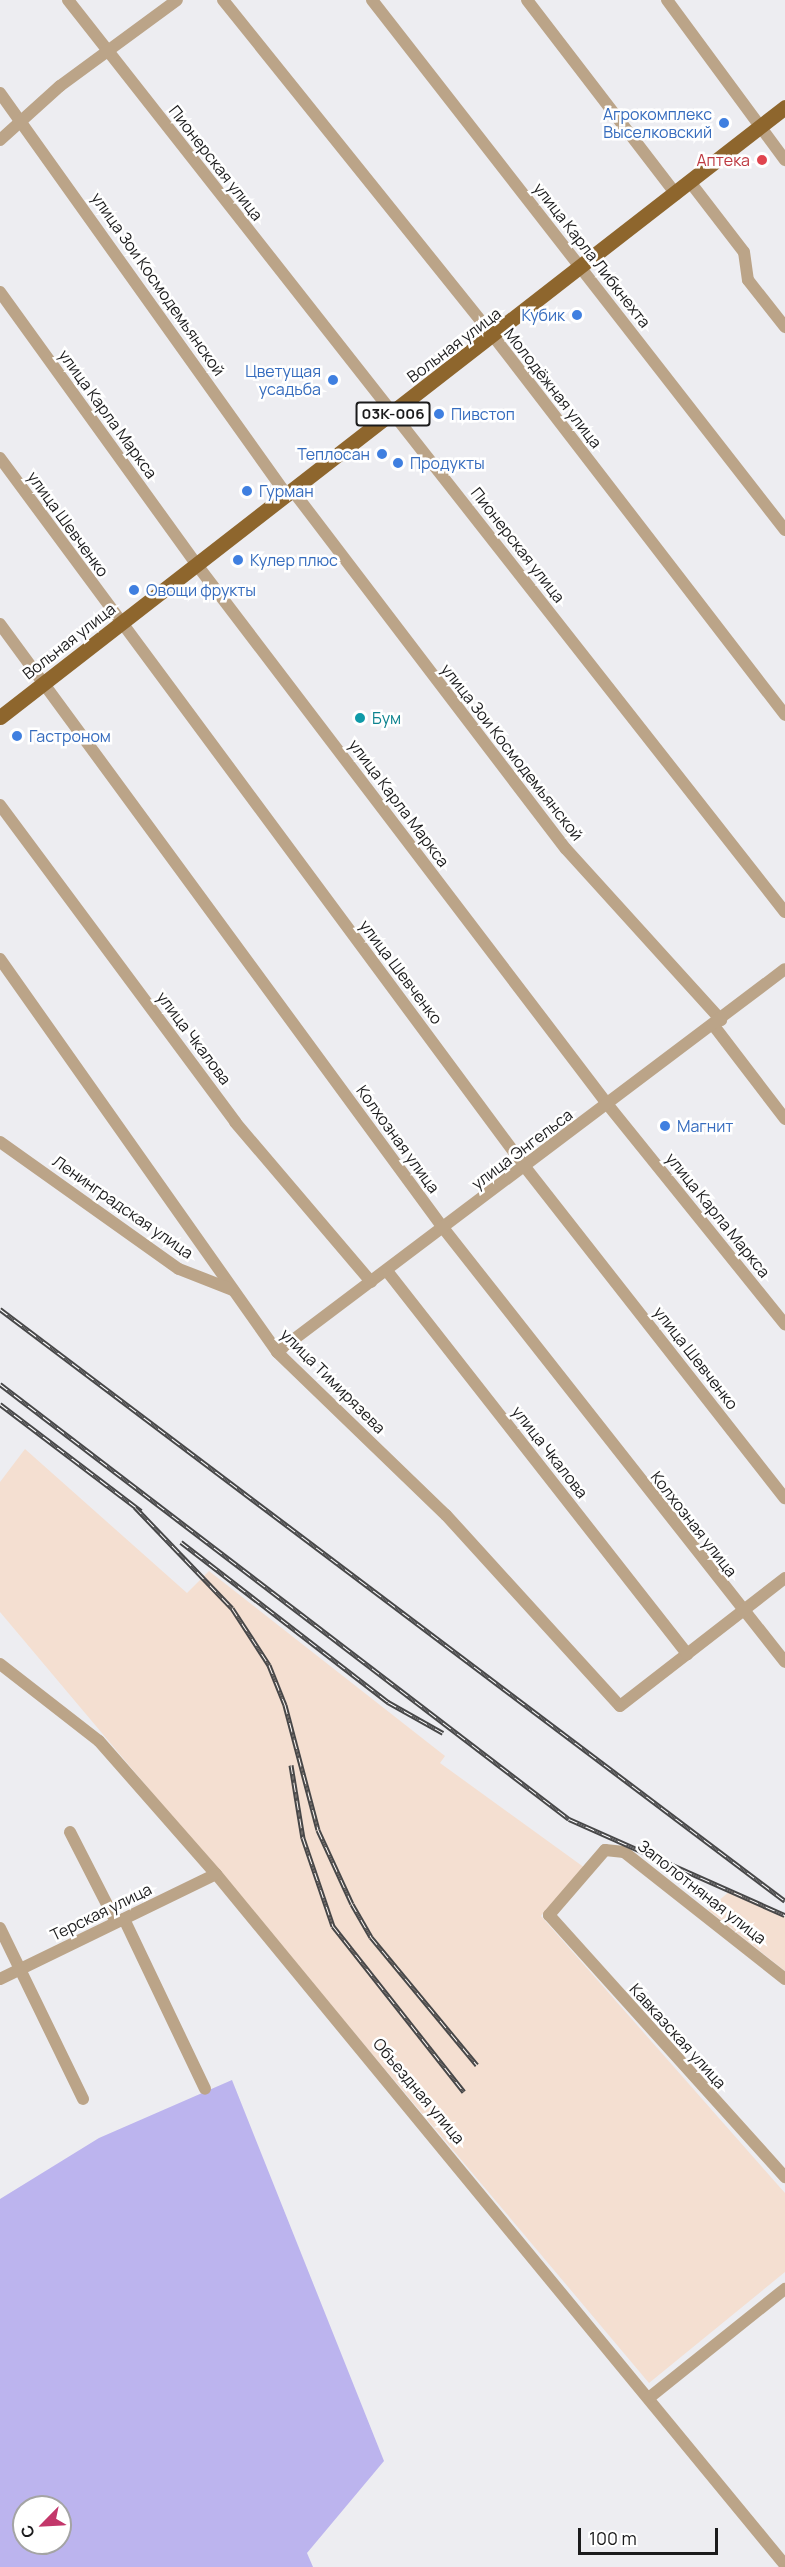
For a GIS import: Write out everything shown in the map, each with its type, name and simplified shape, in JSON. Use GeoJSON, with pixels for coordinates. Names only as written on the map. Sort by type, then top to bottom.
{"type":"FeatureCollection","features":[{"type":"Feature","properties":{"kind":"main road","name":"Вольная улица"},"geometry":{"type":"LineString","coordinates":[[0,717],[494,337],[785,107]]}},
{"type":"Feature","properties":{"kind":"street","name":"Пионерская улица"},"geometry":{"type":"LineString","coordinates":[[68,0],[785,912]]}},
{"type":"Feature","properties":{"kind":"street"},"geometry":{"type":"LineString","coordinates":[[0,140],[108,52],[177,0]]}},
{"type":"Feature","properties":{"kind":"street","name":"Молодёжная улица"},"geometry":{"type":"LineString","coordinates":[[223,0],[494,337],[785,715]]}},
{"type":"Feature","properties":{"kind":"street","name":"улица Карла Либкнехта"},"geometry":{"type":"LineString","coordinates":[[372,0],[785,530]]}},
{"type":"Feature","properties":{"kind":"street"},"geometry":{"type":"LineString","coordinates":[[527,0],[676,194]]}},
{"type":"Feature","properties":{"kind":"street"},"geometry":{"type":"LineString","coordinates":[[667,0],[759,128],[785,160]]}},
{"type":"Feature","properties":{"kind":"street","name":"улица Зои Космодемьянской"},"geometry":{"type":"LineString","coordinates":[[0,93],[290,493],[566,849],[718,1023],[785,1119]]}},
{"type":"Feature","properties":{"kind":"street"},"geometry":{"type":"LineString","coordinates":[[690,182],[744,252],[748,280],[785,327]]}},
{"type":"Feature","properties":{"kind":"street","name":"улица Карла Маркса"},"geometry":{"type":"LineString","coordinates":[[0,292],[197,566],[608,1105],[785,1324]]}},
{"type":"Feature","properties":{"kind":"street","name":"улица Шевченко"},"geometry":{"type":"LineString","coordinates":[[0,458],[525,1167],[785,1498]]}},
{"type":"Feature","properties":{"kind":"street","name":"Колхозная улица"},"geometry":{"type":"LineString","coordinates":[[0,624],[444,1229],[741,1611],[785,1662]]}},
{"type":"Feature","properties":{"kind":"street","name":"улица Чкалова"},"geometry":{"type":"LineString","coordinates":[[0,805],[235,1122],[371,1282]]}},
{"type":"Feature","properties":{"kind":"street","name":"улица Тимирязева"},"geometry":{"type":"LineString","coordinates":[[0,959],[276,1352],[446,1515],[620,1706],[687,1653]]}},
{"type":"Feature","properties":{"kind":"street","name":"улица Энгельса"},"geometry":{"type":"LineString","coordinates":[[276,1352],[718,1023],[785,969]]}},
{"type":"Feature","properties":{"kind":"street","name":"Ленинградская улица"},"geometry":{"type":"LineString","coordinates":[[0,1142],[179,1269],[233,1290]]}},
{"type":"Feature","properties":{"kind":"street","name":"улица Чкалова"},"geometry":{"type":"LineString","coordinates":[[387,1271],[687,1653]]}},
{"type":"Feature","properties":{"kind":"street"},"geometry":{"type":"LineString","coordinates":[[687,1653],[785,1578]]}},
{"type":"Feature","properties":{"kind":"street","name":"Объездная улица"},"geometry":{"type":"LineString","coordinates":[[0,1664],[99,1741],[216,1874],[650,2397],[785,2565]]}},
{"type":"Feature","properties":{"kind":"street"},"geometry":{"type":"LineString","coordinates":[[70,1832],[120,1921],[205,2089]]}},
{"type":"Feature","properties":{"kind":"street","name":"Заполотняная улица"},"geometry":{"type":"LineString","coordinates":[[549,1915],[604,1850],[624,1852],[785,1979]]}},
{"type":"Feature","properties":{"kind":"street","name":"Терская улица"},"geometry":{"type":"LineString","coordinates":[[0,1979],[216,1874]]}},
{"type":"Feature","properties":{"kind":"street","name":"Кавказская улица"},"geometry":{"type":"LineString","coordinates":[[549,1915],[785,2177]]}},
{"type":"Feature","properties":{"kind":"street"},"geometry":{"type":"LineString","coordinates":[[0,1928],[83,2099]]}},
{"type":"Feature","properties":{"kind":"street"},"geometry":{"type":"LineString","coordinates":[[650,2397],[785,2289]]}},
{"type":"Feature","properties":{"kind":"shaded area"},"geometry":{"type":"Polygon","coordinates":[[[25,1449],[187,1593],[209,1571],[445,1756],[440,1763],[585,1868],[541,1916],[785,2193],[785,2272],[649,2383],[0,1612],[0,1482],[25,1449]]]}},
{"type":"Feature","properties":{"kind":"shaded area"},"geometry":{"type":"Polygon","coordinates":[[[731,1890],[785,1917],[785,1971],[708,1910],[731,1890]]]}},
{"type":"Feature","properties":{"kind":"shaded area"},"geometry":{"type":"Polygon","coordinates":[[[232,2080],[384,2461],[307,2553],[313,2567],[0,2567],[0,2199],[99,2138],[232,2080]]]}},
{"type":"Feature","properties":{"kind":"railway"},"geometry":{"type":"LineString","coordinates":[[0,1309],[785,1901]]}},
{"type":"Feature","properties":{"kind":"railway"},"geometry":{"type":"LineString","coordinates":[[0,1384],[569,1819],[785,1915]]}},
{"type":"Feature","properties":{"kind":"railway"},"geometry":{"type":"LineString","coordinates":[[0,1404],[141,1511]]}},
{"type":"Feature","properties":{"kind":"railway"},"geometry":{"type":"LineString","coordinates":[[135,1507],[232,1608],[269,1665],[285,1705],[318,1830],[352,1904],[371,1937],[477,2065]]}},
{"type":"Feature","properties":{"kind":"railway"},"geometry":{"type":"LineString","coordinates":[[181,1542],[388,1702],[443,1733]]}},
{"type":"Feature","properties":{"kind":"railway"},"geometry":{"type":"LineString","coordinates":[[291,1765],[303,1838],[333,1926],[464,2092]]}},
{"type":"Feature","properties":{"kind":"place","name":"Агрокомплекс Выселковский"},"geometry":{"type":"Point","coordinates":[724,123]}},
{"type":"Feature","properties":{"kind":"place","name":"Аптека"},"geometry":{"type":"Point","coordinates":[762,160]}},
{"type":"Feature","properties":{"kind":"place","name":"Кубик"},"geometry":{"type":"Point","coordinates":[577,315]}},
{"type":"Feature","properties":{"kind":"place","name":"Цветущая усадьба"},"geometry":{"type":"Point","coordinates":[333,380]}},
{"type":"Feature","properties":{"kind":"place","name":"Пивстоп"},"geometry":{"type":"Point","coordinates":[439,414]}},
{"type":"Feature","properties":{"kind":"place","name":"Теплосан"},"geometry":{"type":"Point","coordinates":[382,454]}},
{"type":"Feature","properties":{"kind":"place","name":"Продукты"},"geometry":{"type":"Point","coordinates":[398,463]}},
{"type":"Feature","properties":{"kind":"place","name":"Гурман"},"geometry":{"type":"Point","coordinates":[247,491]}},
{"type":"Feature","properties":{"kind":"place","name":"Кулер плюс"},"geometry":{"type":"Point","coordinates":[238,560]}},
{"type":"Feature","properties":{"kind":"place","name":"Овощи фрукты"},"geometry":{"type":"Point","coordinates":[134,590]}},
{"type":"Feature","properties":{"kind":"place","name":"Бум"},"geometry":{"type":"Point","coordinates":[360,718]}},
{"type":"Feature","properties":{"kind":"place","name":"Гастроном"},"geometry":{"type":"Point","coordinates":[17,736]}},
{"type":"Feature","properties":{"kind":"place","name":"Магнит"},"geometry":{"type":"Point","coordinates":[665,1126]}}]}
